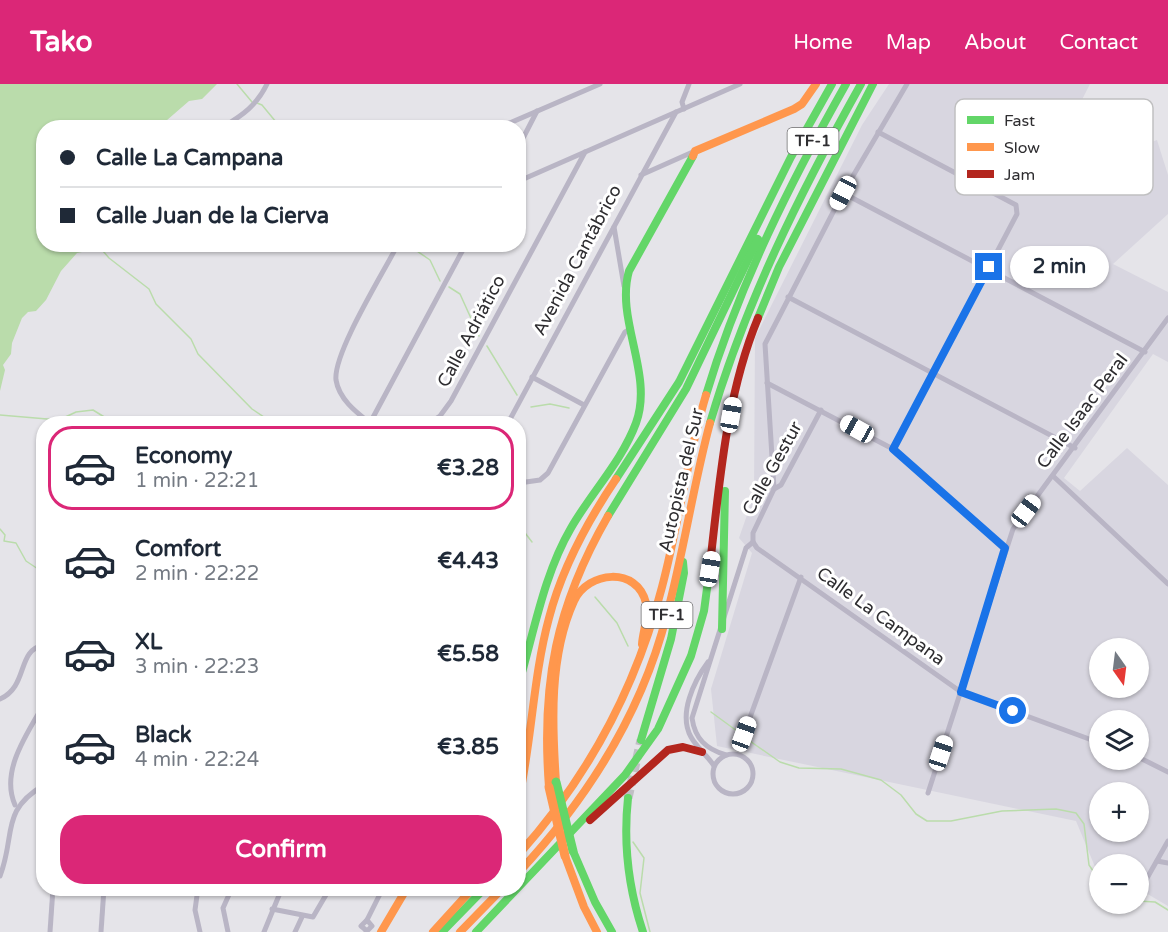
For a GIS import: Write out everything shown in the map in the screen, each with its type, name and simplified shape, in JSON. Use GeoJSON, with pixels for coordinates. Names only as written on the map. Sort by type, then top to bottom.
{"type":"FeatureCollection","features":[{"type":"Feature","properties":{"kind":"main road"},"geometry":{"type":"LineString","coordinates":[[526,659],[552,570],[570,529],[618,456],[636,423],[641,397],[632,328],[624,289],[631,268],[695,151],[794,109],[802,104],[816,84]]}},
{"type":"Feature","properties":{"kind":"main road"},"geometry":{"type":"LineString","coordinates":[[526,763],[537,668],[545,630],[567,564],[583,533],[677,385],[795,150],[832,84]]}},
{"type":"Feature","properties":{"kind":"main road","name":"Autopista del Sur"},"geometry":{"type":"LineString","coordinates":[[526,846],[551,819],[599,746],[642,654],[663,583],[688,460],[711,378],[782,198],[846,84]]}},
{"type":"Feature","properties":{"kind":"main road","name":"Autopista del Sur"},"geometry":{"type":"LineString","coordinates":[[526,864],[586,791],[625,723],[658,646],[683,548],[702,453],[742,325],[802,191],[861,84]]}},
{"type":"Feature","properties":{"kind":"main road"},"geometry":{"type":"LineString","coordinates":[[526,881],[640,757],[675,695],[691,656],[704,610],[727,435],[743,354],[779,267],[873,84]]}},
{"type":"Feature","properties":{"kind":"main road"},"geometry":{"type":"LineString","coordinates":[[597,932],[581,899],[552,785],[544,743],[546,682],[557,628],[581,563],[603,523],[674,413],[709,346],[767,219],[782,198]]}},
{"type":"Feature","properties":{"kind":"main road"},"geometry":{"type":"LineString","coordinates":[[722,630],[727,435]]}},
{"type":"Feature","properties":{"kind":"main road"},"geometry":{"type":"LineString","coordinates":[[641,740],[671,639],[684,573],[683,548]]}},
{"type":"Feature","properties":{"kind":"main road"},"geometry":{"type":"LineString","coordinates":[[552,785],[555,682],[564,633],[580,589],[593,579],[611,574],[636,585],[645,602],[642,654]]}},
{"type":"Feature","properties":{"kind":"main road"},"geometry":{"type":"LineString","coordinates":[[555,851],[668,750],[683,747],[702,752]]}},
{"type":"Feature","properties":{"kind":"main road"},"geometry":{"type":"LineString","coordinates":[[628,798],[625,864],[632,900],[643,932]]}},
{"type":"Feature","properties":{"kind":"main road"},"geometry":{"type":"LineString","coordinates":[[569,854],[612,932]]}},
{"type":"Feature","properties":{"kind":"main road"},"geometry":{"type":"LineString","coordinates":[[381,932],[402,896]]}},
{"type":"Feature","properties":{"kind":"main road"},"geometry":{"type":"LineString","coordinates":[[433,932],[466,896]]}},
{"type":"Feature","properties":{"kind":"main road"},"geometry":{"type":"LineString","coordinates":[[442,932],[477,896]]}},
{"type":"Feature","properties":{"kind":"main road"},"geometry":{"type":"LineString","coordinates":[[460,932],[495,896]]}},
{"type":"Feature","properties":{"kind":"main road"},"geometry":{"type":"LineString","coordinates":[[476,932],[511,896]]}},
{"type":"Feature","properties":{"kind":"street"},"geometry":{"type":"LineString","coordinates":[[235,120],[256,103],[267,84]]}},
{"type":"Feature","properties":{"kind":"street"},"geometry":{"type":"LineString","coordinates":[[516,120],[600,84]]}},
{"type":"Feature","properties":{"kind":"street"},"geometry":{"type":"LineString","coordinates":[[684,109],[683,97],[689,84]]}},
{"type":"Feature","properties":{"kind":"street"},"geometry":{"type":"LineString","coordinates":[[526,178],[740,84]]}},
{"type":"Feature","properties":{"kind":"street"},"geometry":{"type":"LineString","coordinates":[[774,489],[765,344],[843,193],[907,84]]}},
{"type":"Feature","properties":{"kind":"street"},"geometry":{"type":"LineString","coordinates":[[526,132],[537,111]]}},
{"type":"Feature","properties":{"kind":"street","name":"Avenida Cantábrico"},"geometry":{"type":"LineString","coordinates":[[512,416],[676,112]]}},
{"type":"Feature","properties":{"kind":"street"},"geometry":{"type":"LineString","coordinates":[[658,121],[664,125],[665,130]]}},
{"type":"Feature","properties":{"kind":"street"},"geometry":{"type":"LineString","coordinates":[[878,132],[955,173]]}},
{"type":"Feature","properties":{"kind":"street"},"geometry":{"type":"LineString","coordinates":[[640,176],[695,151]]}},
{"type":"Feature","properties":{"kind":"street","name":"Calle Adriático"},"geometry":{"type":"LineString","coordinates":[[440,416],[451,401],[585,152]]}},
{"type":"Feature","properties":{"kind":"street"},"geometry":{"type":"LineString","coordinates":[[649,159],[656,167]]}},
{"type":"Feature","properties":{"kind":"street"},"geometry":{"type":"LineString","coordinates":[[566,160],[576,168]]}},
{"type":"Feature","properties":{"kind":"street"},"geometry":{"type":"LineString","coordinates":[[843,193],[989,267],[1145,351]]}},
{"type":"Feature","properties":{"kind":"street"},"geometry":{"type":"LineString","coordinates":[[893,449],[1017,214],[1016,205],[997,195]]}},
{"type":"Feature","properties":{"kind":"street"},"geometry":{"type":"LineString","coordinates":[[613,225],[624,289]]}},
{"type":"Feature","properties":{"kind":"street"},"geometry":{"type":"LineString","coordinates":[[603,244],[615,241]]}},
{"type":"Feature","properties":{"kind":"street"},"geometry":{"type":"LineString","coordinates":[[362,416],[345,401],[336,380],[340,355],[394,252]]}},
{"type":"Feature","properties":{"kind":"street"},"geometry":{"type":"LineString","coordinates":[[374,416],[462,252]]}},
{"type":"Feature","properties":{"kind":"street"},"geometry":{"type":"LineString","coordinates":[[620,266],[631,268]]}},
{"type":"Feature","properties":{"kind":"street"},"geometry":{"type":"LineString","coordinates":[[788,297],[1075,448]]}},
{"type":"Feature","properties":{"kind":"street","name":"Calle Isaac Peral"},"geometry":{"type":"LineString","coordinates":[[928,793],[1013,529],[1075,448],[1168,318]]}},
{"type":"Feature","properties":{"kind":"street"},"geometry":{"type":"LineString","coordinates":[[526,484],[530,484],[548,473],[625,332],[632,328]]}},
{"type":"Feature","properties":{"kind":"street"},"geometry":{"type":"LineString","coordinates":[[532,377],[584,405]]}},
{"type":"Feature","properties":{"kind":"street"},"geometry":{"type":"LineString","coordinates":[[767,383],[893,449],[1005,548]]}},
{"type":"Feature","properties":{"kind":"street","name":"Calle Gestur"},"geometry":{"type":"LineString","coordinates":[[711,658],[722,630],[746,548],[753,542],[753,532],[774,489],[781,485],[821,410]]}},
{"type":"Feature","properties":{"kind":"street"},"geometry":{"type":"LineString","coordinates":[[1053,476],[1168,584]]}},
{"type":"Feature","properties":{"kind":"street","name":"Calle La Campana"},"geometry":{"type":"LineString","coordinates":[[753,542],[757,548],[961,692],[1089,739]]}},
{"type":"Feature","properties":{"kind":"street"},"geometry":{"type":"LineString","coordinates":[[744,734],[801,577]]}},
{"type":"Feature","properties":{"kind":"street"},"geometry":{"type":"LineString","coordinates":[[0,699],[8,695],[18,684],[26,655],[36,648]]}},
{"type":"Feature","properties":{"kind":"street"},"geometry":{"type":"LineString","coordinates":[[711,658],[687,704],[686,716],[690,736],[714,766]]}},
{"type":"Feature","properties":{"kind":"street"},"geometry":{"type":"LineString","coordinates":[[711,658],[706,680],[694,705],[693,728],[704,744],[713,751],[744,757],[750,763],[753,772],[747,788],[730,794],[722,790],[713,775],[714,766],[726,755]]}},
{"type":"Feature","properties":{"kind":"street"},"geometry":{"type":"LineString","coordinates":[[15,805],[9,789],[12,764],[36,719]]}},
{"type":"Feature","properties":{"kind":"street"},"geometry":{"type":"LineString","coordinates":[[1149,763],[1168,772]]}},
{"type":"Feature","properties":{"kind":"street"},"geometry":{"type":"LineString","coordinates":[[0,876],[4,866],[9,820],[15,805],[36,791]]}},
{"type":"Feature","properties":{"kind":"street"},"geometry":{"type":"LineString","coordinates":[[1149,875],[1168,841]]}},
{"type":"Feature","properties":{"kind":"street"},"geometry":{"type":"LineString","coordinates":[[1157,861],[1168,863]]}},
{"type":"Feature","properties":{"kind":"street"},"geometry":{"type":"LineString","coordinates":[[50,932],[52,896]]}},
{"type":"Feature","properties":{"kind":"street"},"geometry":{"type":"LineString","coordinates":[[101,932],[103,896]]}},
{"type":"Feature","properties":{"kind":"street"},"geometry":{"type":"LineString","coordinates":[[197,896],[195,910],[200,932]]}},
{"type":"Feature","properties":{"kind":"street"},"geometry":{"type":"LineString","coordinates":[[228,896],[223,908],[228,932]]}},
{"type":"Feature","properties":{"kind":"street"},"geometry":{"type":"LineString","coordinates":[[264,932],[278,896]]}},
{"type":"Feature","properties":{"kind":"street"},"geometry":{"type":"LineString","coordinates":[[272,909],[302,917],[313,917],[325,896]]}},
{"type":"Feature","properties":{"kind":"street"},"geometry":{"type":"LineString","coordinates":[[367,920],[372,926],[367,932],[360,929],[379,896]]}},
{"type":"Feature","properties":{"kind":"street"},"geometry":{"type":"LineString","coordinates":[[295,932],[302,917]]}},
{"type":"Feature","properties":{"kind":"shaded area"},"geometry":{"type":"Polygon","coordinates":[[[0,84],[217,84],[202,99],[189,101],[167,120],[36,120],[36,252],[82,252],[77,253],[61,271],[46,300],[36,311],[28,312],[22,318],[12,343],[11,354],[3,365],[5,370],[0,391],[0,84]]]}},
{"type":"Feature","properties":{"kind":"shaded area"},"geometry":{"type":"Polygon","coordinates":[[[889,84],[1090,84],[1082,99],[955,99],[955,195],[1153,195],[1153,141],[1157,140],[1168,175],[1168,214],[1113,264],[1168,292],[1168,362],[1153,354],[1064,478],[1080,491],[1127,448],[1168,485],[1168,906],[1149,895],[1149,854],[1090,854],[1076,821],[717,746],[711,689],[752,553],[739,538],[754,495],[755,338],[862,125],[889,84]]]}},
{"type":"Feature","properties":{"kind":"waterway"},"geometry":{"type":"LineString","coordinates":[[237,84],[252,102]]}},
{"type":"Feature","properties":{"kind":"waterway"},"geometry":{"type":"LineString","coordinates":[[257,103],[262,105],[274,120]]}},
{"type":"Feature","properties":{"kind":"waterway"},"geometry":{"type":"LineString","coordinates":[[104,252],[149,289],[156,304],[191,339],[198,354],[252,409],[262,416]]}},
{"type":"Feature","properties":{"kind":"waterway"},"geometry":{"type":"LineString","coordinates":[[418,252],[430,260],[440,281]]}},
{"type":"Feature","properties":{"kind":"waterway"},"geometry":{"type":"LineString","coordinates":[[449,287],[460,294],[479,336]]}},
{"type":"Feature","properties":{"kind":"waterway"},"geometry":{"type":"LineString","coordinates":[[487,346],[517,395]]}},
{"type":"Feature","properties":{"kind":"waterway"},"geometry":{"type":"LineString","coordinates":[[531,407],[550,404],[569,408]]}},
{"type":"Feature","properties":{"kind":"waterway"},"geometry":{"type":"LineString","coordinates":[[68,416],[76,412],[93,410],[103,416]]}},
{"type":"Feature","properties":{"kind":"waterway"},"geometry":{"type":"LineString","coordinates":[[0,415],[36,418]]}},
{"type":"Feature","properties":{"kind":"waterway"},"geometry":{"type":"LineString","coordinates":[[0,529],[5,535],[4,541],[16,543],[26,561],[36,568]]}},
{"type":"Feature","properties":{"kind":"waterway"},"geometry":{"type":"LineString","coordinates":[[526,534],[532,542]]}},
{"type":"Feature","properties":{"kind":"waterway"},"geometry":{"type":"LineString","coordinates":[[595,597],[617,623],[628,646]]}},
{"type":"Feature","properties":{"kind":"waterway"},"geometry":{"type":"LineString","coordinates":[[711,712],[737,731]]}},
{"type":"Feature","properties":{"kind":"waterway"},"geometry":{"type":"LineString","coordinates":[[747,739],[780,762],[799,768],[841,769],[881,780],[901,795],[916,814],[927,821],[951,821],[1002,811],[1056,809],[1076,813],[1084,824],[1089,865]]}},
{"type":"Feature","properties":{"kind":"waterway"},"geometry":{"type":"LineString","coordinates":[[633,842],[644,858],[640,893],[650,932]]}},
{"type":"Feature","properties":{"kind":"waterway"},"geometry":{"type":"LineString","coordinates":[[1149,902],[1155,902],[1168,910]]}},
{"type":"Feature","properties":{"kind":"tunnel"},"geometry":{"type":"LineString","coordinates":[[628,798],[641,740]]}},
{"type":"Feature","properties":{"kind":"traffic: fast"},"geometry":{"type":"LineString","coordinates":[[616,479],[679,382],[791,157],[832,84]]}},
{"type":"Feature","properties":{"kind":"traffic: fast"},"geometry":{"type":"LineString","coordinates":[[706,395],[734,314],[767,235],[846,84]]}},
{"type":"Feature","properties":{"kind":"traffic: fast"},"geometry":{"type":"LineString","coordinates":[[710,423],[740,335],[776,249],[861,84]]}},
{"type":"Feature","properties":{"kind":"traffic: fast"},"geometry":{"type":"LineString","coordinates":[[758,318],[779,267],[873,84]]}},
{"type":"Feature","properties":{"kind":"traffic: fast"},"geometry":{"type":"LineString","coordinates":[[526,657],[540,604],[562,546],[579,515],[623,451],[636,423],[641,385],[627,309],[626,290],[629,271],[693,156]]}},
{"type":"Feature","properties":{"kind":"traffic: fast"},"geometry":{"type":"LineString","coordinates":[[608,516],[686,389],[758,239]]}},
{"type":"Feature","properties":{"kind":"traffic: fast"},"geometry":{"type":"LineString","coordinates":[[722,629],[725,491]]}},
{"type":"Feature","properties":{"kind":"traffic: fast"},"geometry":{"type":"LineString","coordinates":[[641,740],[671,639],[684,573],[683,562]]}},
{"type":"Feature","properties":{"kind":"traffic: fast"},"geometry":{"type":"LineString","coordinates":[[526,879],[625,775],[658,729],[691,656],[704,611],[708,581]]}},
{"type":"Feature","properties":{"kind":"traffic: fast"},"geometry":{"type":"LineString","coordinates":[[556,782],[573,851]]}},
{"type":"Feature","properties":{"kind":"traffic: fast"},"geometry":{"type":"LineString","coordinates":[[628,798],[626,832],[628,866],[643,932]]}},
{"type":"Feature","properties":{"kind":"traffic: fast"},"geometry":{"type":"LineString","coordinates":[[573,851],[595,902],[612,932]]}},
{"type":"Feature","properties":{"kind":"traffic: fast"},"geometry":{"type":"LineString","coordinates":[[442,932],[477,896]]}},
{"type":"Feature","properties":{"kind":"traffic: fast"},"geometry":{"type":"LineString","coordinates":[[476,932],[510,896]]}},
{"type":"Feature","properties":{"kind":"traffic: slow"},"geometry":{"type":"LineString","coordinates":[[693,156],[695,151],[794,109],[802,104],[816,84]]}},
{"type":"Feature","properties":{"kind":"traffic: slow"},"geometry":{"type":"LineString","coordinates":[[526,846],[567,794],[588,762],[607,729],[639,660],[662,587],[706,395]]}},
{"type":"Feature","properties":{"kind":"traffic: slow"},"geometry":{"type":"LineString","coordinates":[[526,864],[590,784],[610,752],[643,686],[667,614],[710,423]]}},
{"type":"Feature","properties":{"kind":"traffic: slow"},"geometry":{"type":"LineString","coordinates":[[526,759],[539,663],[554,599],[576,546],[616,479]]}},
{"type":"Feature","properties":{"kind":"traffic: slow"},"geometry":{"type":"LineString","coordinates":[[549,787],[548,714],[550,680],[556,647],[564,614],[576,582],[608,516]]}},
{"type":"Feature","properties":{"kind":"traffic: slow"},"geometry":{"type":"LineString","coordinates":[[556,782],[553,714],[556,667],[566,622],[574,601],[581,591],[590,583],[612,577],[623,578],[633,583],[641,591],[647,608],[642,644]]}},
{"type":"Feature","properties":{"kind":"traffic: slow"},"geometry":{"type":"LineString","coordinates":[[549,787],[565,856]]}},
{"type":"Feature","properties":{"kind":"traffic: slow"},"geometry":{"type":"LineString","coordinates":[[565,856],[584,907],[597,932]]}},
{"type":"Feature","properties":{"kind":"traffic: slow"},"geometry":{"type":"LineString","coordinates":[[381,932],[402,896]]}},
{"type":"Feature","properties":{"kind":"traffic: slow"},"geometry":{"type":"LineString","coordinates":[[433,932],[466,896]]}},
{"type":"Feature","properties":{"kind":"traffic: slow"},"geometry":{"type":"LineString","coordinates":[[460,932],[495,896]]}},
{"type":"Feature","properties":{"kind":"traffic: jam"},"geometry":{"type":"LineString","coordinates":[[708,581],[730,414],[737,381],[758,318]]}},
{"type":"Feature","properties":{"kind":"traffic: jam"},"geometry":{"type":"LineString","coordinates":[[590,820],[668,750],[683,747],[702,752]]}},
{"type":"Feature","properties":{"kind":"route"},"geometry":{"type":"LineString","coordinates":[[989,267],[893,449],[1005,548],[961,692],[1013,711]]}}]}
